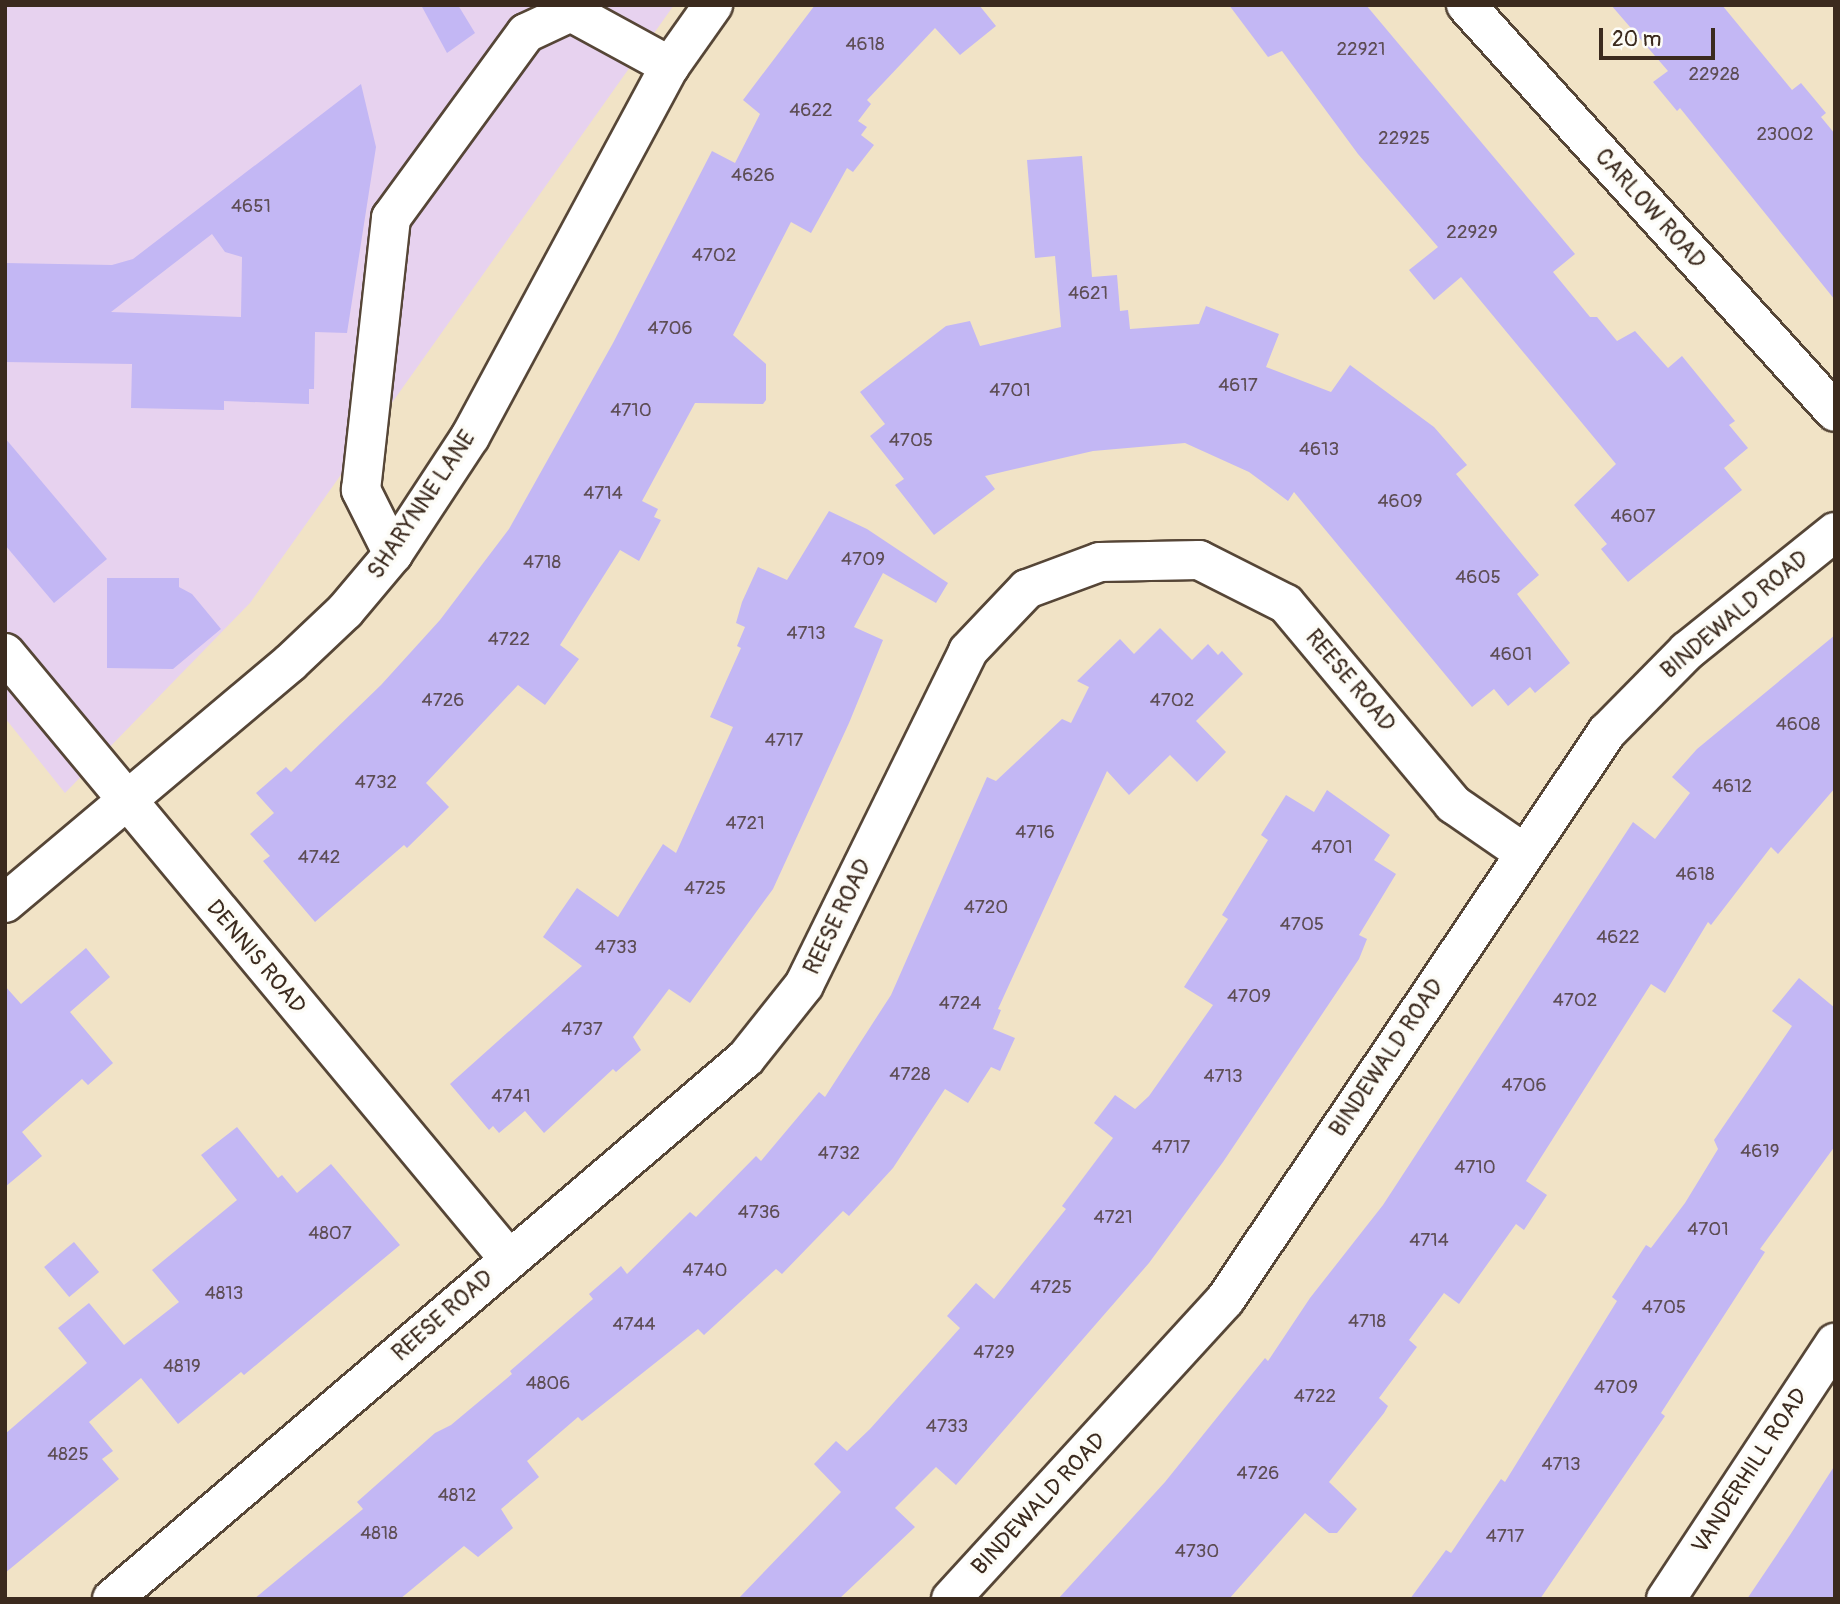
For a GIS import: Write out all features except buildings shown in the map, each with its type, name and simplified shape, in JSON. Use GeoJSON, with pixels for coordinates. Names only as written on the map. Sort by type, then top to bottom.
{"type":"FeatureCollection","features":[{"type":"Feature","properties":{"kind":"street","name":"SHARYNNE LANE"},"geometry":{"type":"LineString","coordinates":[[5,903],[290,663],[345,611],[393,554],[470,437],[670,66],[713,5]]}},
{"type":"Feature","properties":{"kind":"street","name":"CARLOW ROAD"},"geometry":{"type":"LineString","coordinates":[[1466,5],[1835,412]]}},
{"type":"Feature","properties":{"kind":"street"},"geometry":{"type":"LineString","coordinates":[[393,554],[361,491],[391,218],[526,33],[571,12],[670,66]]}},
{"type":"Feature","properties":{"kind":"street","name":"BINDEWALD ROAD"},"geometry":{"type":"LineString","coordinates":[[950,1599],[1225,1300],[1607,732],[1687,651],[1835,532]]}},
{"type":"Feature","properties":{"kind":"street","name":"REESE ROAD"},"geometry":{"type":"LineString","coordinates":[[112,1599],[746,1058],[804,985],[968,651],[1027,589],[1100,562],[1199,560],[1286,604],[1454,804],[1524,853]]}},
{"type":"Feature","properties":{"kind":"street","name":"DENNIS ROAD"},"geometry":{"type":"LineString","coordinates":[[5,653],[126,802],[509,1259]]}},
{"type":"Feature","properties":{"kind":"street","name":"VANDERHILL ROAD"},"geometry":{"type":"LineString","coordinates":[[1666,1599],[1835,1343]]}},
{"type":"Feature","properties":{"kind":"shaded area"},"geometry":{"type":"Polygon","coordinates":[[[5,5],[674,5],[250,603],[65,793],[5,718],[5,5]]]}}]}
